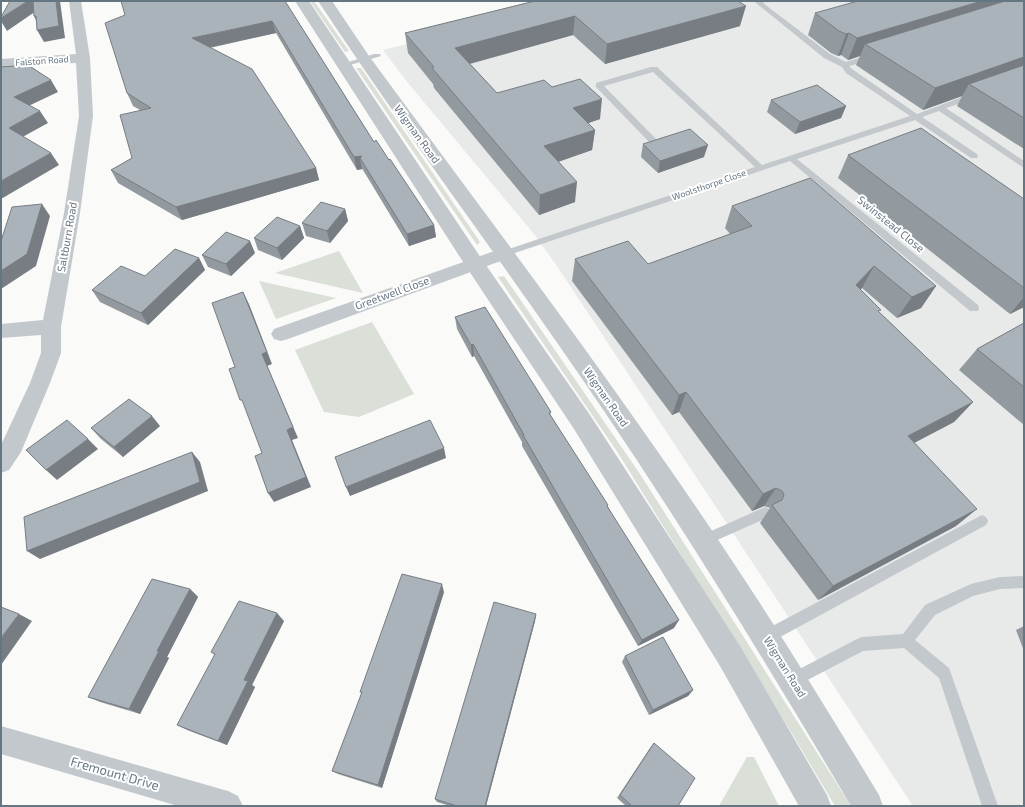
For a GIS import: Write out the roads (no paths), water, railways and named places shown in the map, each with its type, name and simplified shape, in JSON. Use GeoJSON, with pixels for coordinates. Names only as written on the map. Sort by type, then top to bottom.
{"type":"FeatureCollection","features":[{"type":"Feature","properties":{"kind":"street","name":"Saltburn Road"},"geometry":{"type":"LineString","coordinates":[[1,463],[13,445],[40,383],[51,352],[51,328],[72,212],[86,116],[83,58],[75,1]]}},
{"type":"Feature","properties":{"kind":"street","name":"Wigman Road"},"geometry":{"type":"LineString","coordinates":[[302,1],[474,263],[582,422],[722,643],[816,806]]}},
{"type":"Feature","properties":{"kind":"street","name":"Wigman Road"},"geometry":{"type":"LineString","coordinates":[[325,1],[370,58],[504,254],[611,403],[704,540],[793,680],[868,806]]}},
{"type":"Feature","properties":{"kind":"street","name":"Falston Road"},"geometry":{"type":"LineString","coordinates":[[1,63],[83,58]]}},
{"type":"Feature","properties":{"kind":"street","name":"Greetwell Close"},"geometry":{"type":"LineString","coordinates":[[281,334],[474,263],[504,254]]}},
{"type":"Feature","properties":{"kind":"street"},"geometry":{"type":"LineString","coordinates":[[1,331],[51,328]]}},
{"type":"Feature","properties":{"kind":"street","name":"Fremount Drive"},"geometry":{"type":"LineString","coordinates":[[1,740],[228,806]]}},
{"type":"Feature","properties":{"kind":"lane"},"geometry":{"type":"LineString","coordinates":[[763,1],[758,2],[827,56],[845,66],[849,71],[974,156]]}},
{"type":"Feature","properties":{"kind":"lane"},"geometry":{"type":"LineString","coordinates":[[845,66],[875,56]]}},
{"type":"Feature","properties":{"kind":"lane"},"geometry":{"type":"LineString","coordinates":[[343,65],[370,58]]}},
{"type":"Feature","properties":{"kind":"lane"},"geometry":{"type":"LineString","coordinates":[[654,142],[599,85],[654,69],[760,168]]}},
{"type":"Feature","properties":{"kind":"lane","name":"Woolsthorpe Close"},"geometry":{"type":"LineString","coordinates":[[504,254],[916,117],[982,93]]}},
{"type":"Feature","properties":{"kind":"lane"},"geometry":{"type":"LineString","coordinates":[[940,108],[1024,165]]}},
{"type":"Feature","properties":{"kind":"lane","name":"Swinstead Close"},"geometry":{"type":"LineString","coordinates":[[791,158],[974,308]]}},
{"type":"Feature","properties":{"kind":"lane"},"geometry":{"type":"LineString","coordinates":[[704,540],[765,513]]}},
{"type":"Feature","properties":{"kind":"lane"},"geometry":{"type":"LineString","coordinates":[[766,637],[982,521]]}},
{"type":"Feature","properties":{"kind":"lane"},"geometry":{"type":"LineString","coordinates":[[906,641],[930,610],[971,590],[1000,583],[1024,582]]}},
{"type":"Feature","properties":{"kind":"lane"},"geometry":{"type":"LineString","coordinates":[[793,680],[862,644],[906,641],[944,673],[990,806]]}}]}
